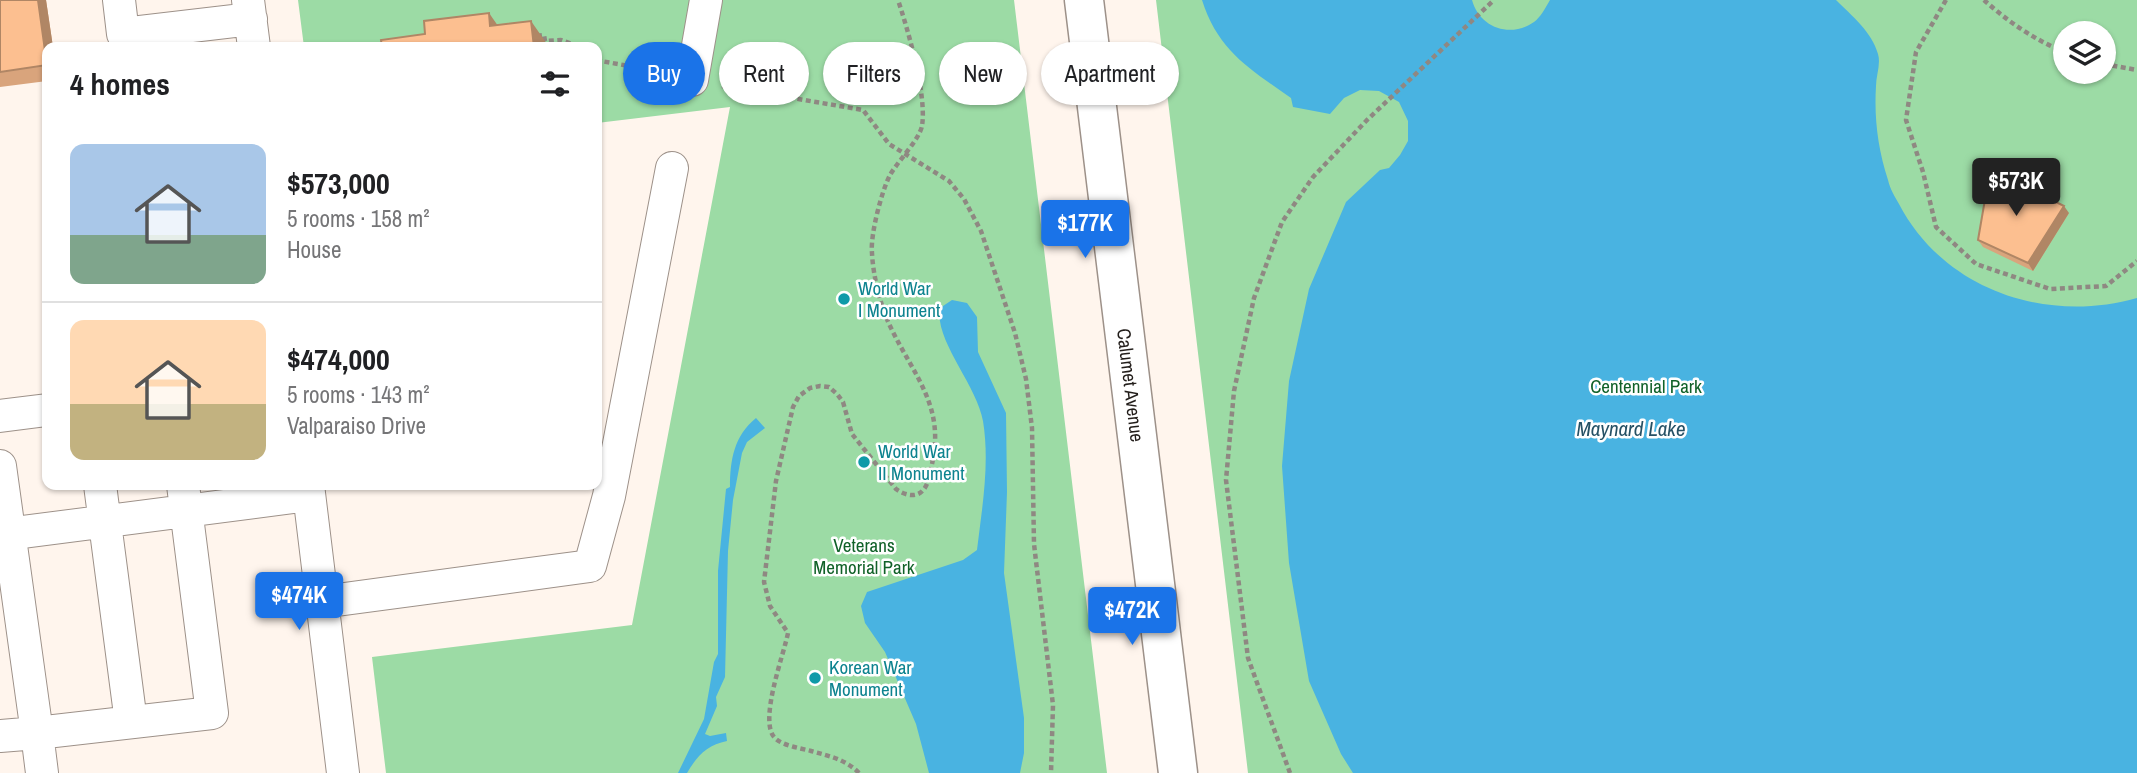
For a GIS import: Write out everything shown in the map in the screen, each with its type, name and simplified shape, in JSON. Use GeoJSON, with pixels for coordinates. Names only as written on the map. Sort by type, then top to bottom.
{"type":"FeatureCollection","features":[{"type":"Feature","properties":{"kind":"main road","name":"Calumet Avenue"},"geometry":{"type":"LineString","coordinates":[[1084,0],[1178,773]]}},
{"type":"Feature","properties":{"kind":"street"},"geometry":{"type":"LineString","coordinates":[[118,0],[124,41],[251,22]]}},
{"type":"Feature","properties":{"kind":"street"},"geometry":{"type":"LineString","coordinates":[[699,42],[706,0]]}},
{"type":"Feature","properties":{"kind":"street"},"geometry":{"type":"LineString","coordinates":[[322,602],[590,566],[608,496],[672,168]]}},
{"type":"Feature","properties":{"kind":"street"},"geometry":{"type":"LineString","coordinates":[[0,416],[42,411]]}},
{"type":"Feature","properties":{"kind":"street"},"geometry":{"type":"LineString","coordinates":[[0,466],[5,535],[42,773]]}},
{"type":"Feature","properties":{"kind":"street"},"geometry":{"type":"LineString","coordinates":[[101,490],[131,722]]}},
{"type":"Feature","properties":{"kind":"street"},"geometry":{"type":"LineString","coordinates":[[5,535],[105,521],[185,498],[308,490],[343,773]]}},
{"type":"Feature","properties":{"kind":"street"},"geometry":{"type":"LineString","coordinates":[[0,736],[212,713],[185,498]]}},
{"type":"Feature","properties":{"kind":"path"},"geometry":{"type":"LineString","coordinates":[[859,773],[849,763],[837,758],[784,743],[775,738],[769,730],[775,679],[784,655],[788,633],[770,606],[764,582],[776,481],[793,407],[799,396],[810,388],[820,386],[829,387],[837,394],[843,402],[852,434],[896,489],[904,494],[915,495],[924,490],[936,448],[936,429],[930,402],[920,377],[891,330],[883,310],[872,252],[873,233],[889,177],[922,127],[913,55],[898,0]]}},
{"type":"Feature","properties":{"kind":"path"},"geometry":{"type":"LineString","coordinates":[[1290,773],[1248,658],[1226,480],[1234,390],[1254,298],[1282,222],[1313,177],[1367,120],[1494,0]]}},
{"type":"Feature","properties":{"kind":"path"},"geometry":{"type":"LineString","coordinates":[[1946,0],[1916,52],[1906,120],[1923,172],[1936,227],[1976,264],[2050,289],[2106,286],[2137,261]]}},
{"type":"Feature","properties":{"kind":"path"},"geometry":{"type":"LineString","coordinates":[[1984,0],[1999,14],[2053,48]]}},
{"type":"Feature","properties":{"kind":"path"},"geometry":{"type":"LineString","coordinates":[[533,36],[544,35],[545,41],[566,42]]}},
{"type":"Feature","properties":{"kind":"path"},"geometry":{"type":"LineString","coordinates":[[602,61],[623,66]]}},
{"type":"Feature","properties":{"kind":"path"},"geometry":{"type":"LineString","coordinates":[[2116,66],[2137,70]]}},
{"type":"Feature","properties":{"kind":"path"},"geometry":{"type":"LineString","coordinates":[[705,82],[863,110],[889,144],[949,181],[982,231],[1015,333],[1026,379],[1032,428],[1034,544],[1053,705],[1051,773]]}},
{"type":"Feature","properties":{"kind":"green space","name":"Veterans Memorial Park"},"geometry":{"type":"Polygon","coordinates":[[[298,0],[1014,0],[1019,42],[939,42],[939,105],[1027,105],[1107,773],[386,773],[372,657],[632,625],[730,107],[602,122],[602,42],[303,42],[298,0]]]}},
{"type":"Feature","properties":{"kind":"green space","name":"Maynard Lake"},"geometry":{"type":"Polygon","coordinates":[[[1156,0],[2137,0],[2137,773],[1248,773],[1168,105],[1179,105],[1179,42],[1161,42],[1156,0]]]}},
{"type":"Feature","properties":{"kind":"water","name":"Maynard Lake"},"geometry":{"type":"Polygon","coordinates":[[[1202,0],[1472,0],[1481,17],[1488,23],[1497,28],[1515,30],[1534,22],[1550,0],[1836,0],[1866,31],[1878,54],[1876,122],[1890,187],[1918,234],[1942,259],[1970,278],[2001,293],[2034,302],[2068,306],[2102,305],[2137,298],[2137,773],[1353,773],[1341,754],[1309,681],[1289,563],[1282,466],[1289,381],[1309,289],[1346,202],[1380,170],[1389,168],[1400,155],[1408,141],[1408,121],[1399,102],[1379,91],[1360,90],[1344,98],[1330,114],[1293,107],[1291,98],[1249,68],[1226,46],[1209,18],[1202,0]]]}},
{"type":"Feature","properties":{"kind":"water"},"geometry":{"type":"Polygon","coordinates":[[[952,300],[967,303],[977,317],[978,352],[1006,413],[1004,573],[1024,718],[1024,753],[1020,773],[929,773],[916,724],[885,652],[865,623],[861,606],[867,592],[963,560],[977,550],[984,486],[985,437],[979,407],[943,334],[940,308],[952,300]]]}},
{"type":"Feature","properties":{"kind":"water"},"geometry":{"type":"Polygon","coordinates":[[[756,418],[765,428],[747,442],[742,453],[733,500],[728,551],[725,677],[705,734],[710,736],[726,733],[727,741],[703,752],[687,773],[678,773],[704,719],[714,662],[718,654],[718,571],[726,489],[730,487],[732,458],[738,441],[756,418]]]}},
{"type":"Feature","properties":{"kind":"building"},"geometry":{"type":"Polygon","coordinates":[[[0,0],[38,0],[44,42],[42,66],[0,72],[0,0]]]}},
{"type":"Feature","properties":{"kind":"building"},"geometry":{"type":"Polygon","coordinates":[[[489,13],[490,26],[531,21],[533,42],[381,42],[425,34],[424,21],[489,13]]]}},
{"type":"Feature","properties":{"kind":"building"},"geometry":{"type":"Polygon","coordinates":[[[1989,176],[2024,186],[2064,206],[2028,263],[1978,240],[1989,176]]]}},
{"type":"Feature","properties":{"kind":"place","name":"World War I Monument"},"geometry":{"type":"Point","coordinates":[844,299]}},
{"type":"Feature","properties":{"kind":"place","name":"World War II Monument"},"geometry":{"type":"Point","coordinates":[864,462]}},
{"type":"Feature","properties":{"kind":"place","name":"Korean War Monument"},"geometry":{"type":"Point","coordinates":[815,678]}},
{"type":"Feature","properties":{"kind":"park label","name":"Centennial Park"},"geometry":{"type":"Point","coordinates":[1646,386]}}]}
